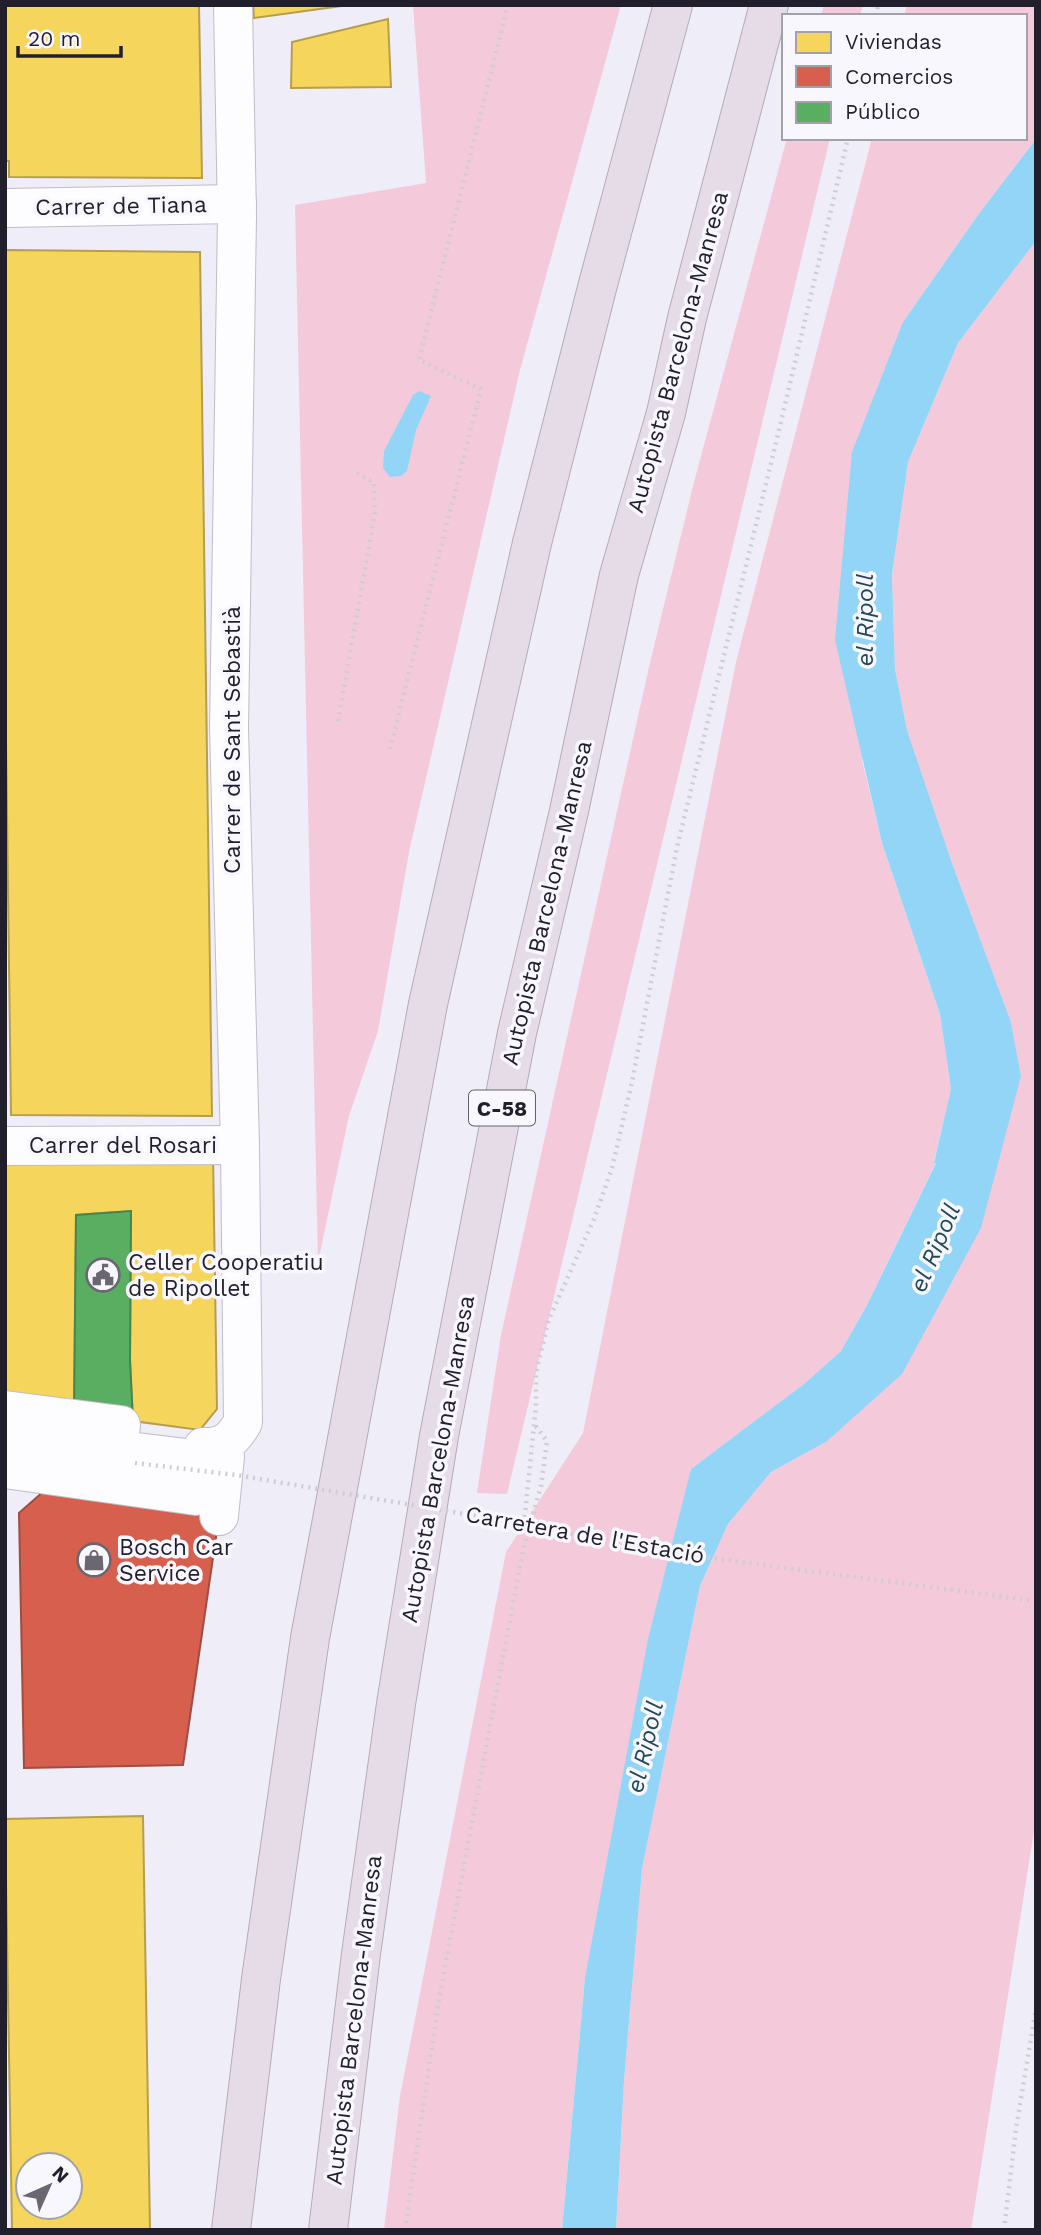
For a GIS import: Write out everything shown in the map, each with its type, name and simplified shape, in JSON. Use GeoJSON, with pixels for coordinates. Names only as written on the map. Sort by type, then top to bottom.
{"type":"FeatureCollection","features":[{"type":"Feature","properties":{"kind":"highway"},"geometry":{"type":"LineString","coordinates":[[231,2230],[261,1979],[310,1638],[428,1004],[532,542],[673,5]]}},
{"type":"Feature","properties":{"kind":"highway","name":"Autopista Barcelona-Manresa"},"geometry":{"type":"LineString","coordinates":[[328,2230],[361,1954],[398,1691],[439,1436],[517,1033],[569,811],[619,575],[666,413],[687,318],[769,5]]}},
{"type":"Feature","properties":{"kind":"street","name":"Carrer de Sant Sebastià"},"geometry":{"type":"LineString","coordinates":[[219,1516],[214,1445],[236,1434],[243,1422],[240,1145],[229,728],[237,204],[233,5]]}},
{"type":"Feature","properties":{"kind":"street","name":"Carrer de Tiana"},"geometry":{"type":"LineString","coordinates":[[5,208],[237,204]]}},
{"type":"Feature","properties":{"kind":"street","name":"Carrer del Rosari"},"geometry":{"type":"LineString","coordinates":[[5,1146],[240,1145]]}},
{"type":"Feature","properties":{"kind":"street"},"geometry":{"type":"LineString","coordinates":[[5,1409],[121,1425],[122,1469]]}},
{"type":"Feature","properties":{"kind":"street"},"geometry":{"type":"LineString","coordinates":[[5,1438],[122,1469]]}},
{"type":"Feature","properties":{"kind":"street"},"geometry":{"type":"LineString","coordinates":[[5,1469],[122,1469]]}},
{"type":"Feature","properties":{"kind":"path"},"geometry":{"type":"LineString","coordinates":[[390,749],[481,389],[419,360],[508,5]]}},
{"type":"Feature","properties":{"kind":"path"},"geometry":{"type":"LineString","coordinates":[[524,1524],[530,1484],[536,1373],[549,1319],[594,1219],[611,1168],[632,1082],[677,847],[848,140]]}},
{"type":"Feature","properties":{"kind":"path"},"geometry":{"type":"LineString","coordinates":[[338,722],[375,513],[374,483],[354,471]]}},
{"type":"Feature","properties":{"kind":"path"},"geometry":{"type":"LineString","coordinates":[[405,2230],[439,1999],[524,1545],[541,1486],[547,1441],[534,1424]]}},
{"type":"Feature","properties":{"kind":"path","name":"Carretera de l'Estació"},"geometry":{"type":"LineString","coordinates":[[122,1469],[236,1475],[524,1524],[643,1549],[1036,1601]]}},
{"type":"Feature","properties":{"kind":"path"},"geometry":{"type":"LineString","coordinates":[[1004,2230],[1016,2129],[1036,2008]]}},
{"type":"Feature","properties":{"kind":"shaded area"},"geometry":{"type":"Polygon","coordinates":[[[413,5],[621,5],[520,370],[409,852],[378,1031],[349,1116],[318,1262],[295,205],[426,183],[413,5]]]}},
{"type":"Feature","properties":{"kind":"shaded area"},"geometry":{"type":"Polygon","coordinates":[[[824,5],[863,5],[861,14],[822,14],[824,5]]]}},
{"type":"Feature","properties":{"kind":"shaded area"},"geometry":{"type":"Polygon","coordinates":[[[907,5],[1036,5],[1036,139],[978,215],[903,322],[862,760],[882,843],[940,1014],[951,1089],[934,1162],[937,1160],[867,1305],[841,1351],[804,1384],[691,1469],[585,1978],[562,2230],[384,2230],[400,2096],[506,1552],[583,1433],[736,662],[871,140],[1027,140],[1027,14],[905,14],[907,5]]]}},
{"type":"Feature","properties":{"kind":"shaded area"},"geometry":{"type":"Polygon","coordinates":[[[786,140],[830,140],[507,1494],[477,1493],[501,1335],[649,667],[694,482],[786,140]]]}},
{"type":"Feature","properties":{"kind":"shaded area"},"geometry":{"type":"Polygon","coordinates":[[[1036,241],[1036,1818],[971,2230],[616,2230],[624,2081],[642,1869],[700,1586],[728,1524],[771,1472],[826,1442],[1021,1076],[1011,1022],[952,863],[907,730],[895,669],[892,575],[908,462],[958,343],[1036,241]]]}},
{"type":"Feature","properties":{"kind":"water","name":"el Ripoll"},"geometry":{"type":"Polygon","coordinates":[[[1036,139],[1036,241],[958,343],[908,462],[892,575],[895,669],[907,730],[952,863],[1011,1022],[1021,1076],[981,1228],[902,1374],[826,1442],[771,1472],[728,1524],[700,1586],[642,1869],[624,2081],[616,2230],[562,2230],[585,1978],[648,1639],[691,1469],[804,1384],[841,1351],[867,1305],[936,1163],[951,1089],[940,1014],[882,843],[835,640],[852,452],[903,322],[978,215],[1036,139]]]}},
{"type":"Feature","properties":{"kind":"water"},"geometry":{"type":"Polygon","coordinates":[[[419,391],[431,396],[416,430],[407,471],[401,476],[390,477],[383,468],[384,451],[413,395],[419,391]]]}},
{"type":"Feature","properties":{"kind":"building: Viviendas"},"geometry":{"type":"Polygon","coordinates":[[[5,5],[199,5],[202,178],[9,177],[9,161],[5,161],[5,5]]]}},
{"type":"Feature","properties":{"kind":"building: Viviendas"},"geometry":{"type":"Polygon","coordinates":[[[253,5],[349,5],[254,18],[253,5]]]}},
{"type":"Feature","properties":{"kind":"building: Viviendas"},"geometry":{"type":"Polygon","coordinates":[[[388,19],[391,87],[291,88],[292,42],[388,19]]]}},
{"type":"Feature","properties":{"kind":"building: Viviendas"},"geometry":{"type":"Polygon","coordinates":[[[5,250],[200,252],[212,1116],[11,1115],[5,664],[5,250]]]}},
{"type":"Feature","properties":{"kind":"building: Viviendas"},"geometry":{"type":"Polygon","coordinates":[[[213,1154],[217,1409],[200,1430],[133,1421],[130,1360],[131,1211],[76,1215],[74,1413],[5,1404],[5,1155],[213,1154]]]}},
{"type":"Feature","properties":{"kind":"building: Viviendas"},"geometry":{"type":"Polygon","coordinates":[[[143,1816],[150,2230],[12,2230],[5,1819],[143,1816]]]}},
{"type":"Feature","properties":{"kind":"building: Comercios"},"geometry":{"type":"Polygon","coordinates":[[[44,1491],[219,1516],[183,1765],[24,1768],[19,1513],[44,1491]]]}},
{"type":"Feature","properties":{"kind":"building: Público","name":"Celler Cooperatiu de Ripollet"},"geometry":{"type":"Polygon","coordinates":[[[131,1211],[130,1360],[133,1421],[74,1413],[76,1215],[131,1211]]]}},
{"type":"Feature","properties":{"kind":"place","name":"Celler Cooperatiu de Ripollet"},"geometry":{"type":"Point","coordinates":[103,1275]}},
{"type":"Feature","properties":{"kind":"place","name":"Bosch Car Service"},"geometry":{"type":"Point","coordinates":[94,1560]}}]}
